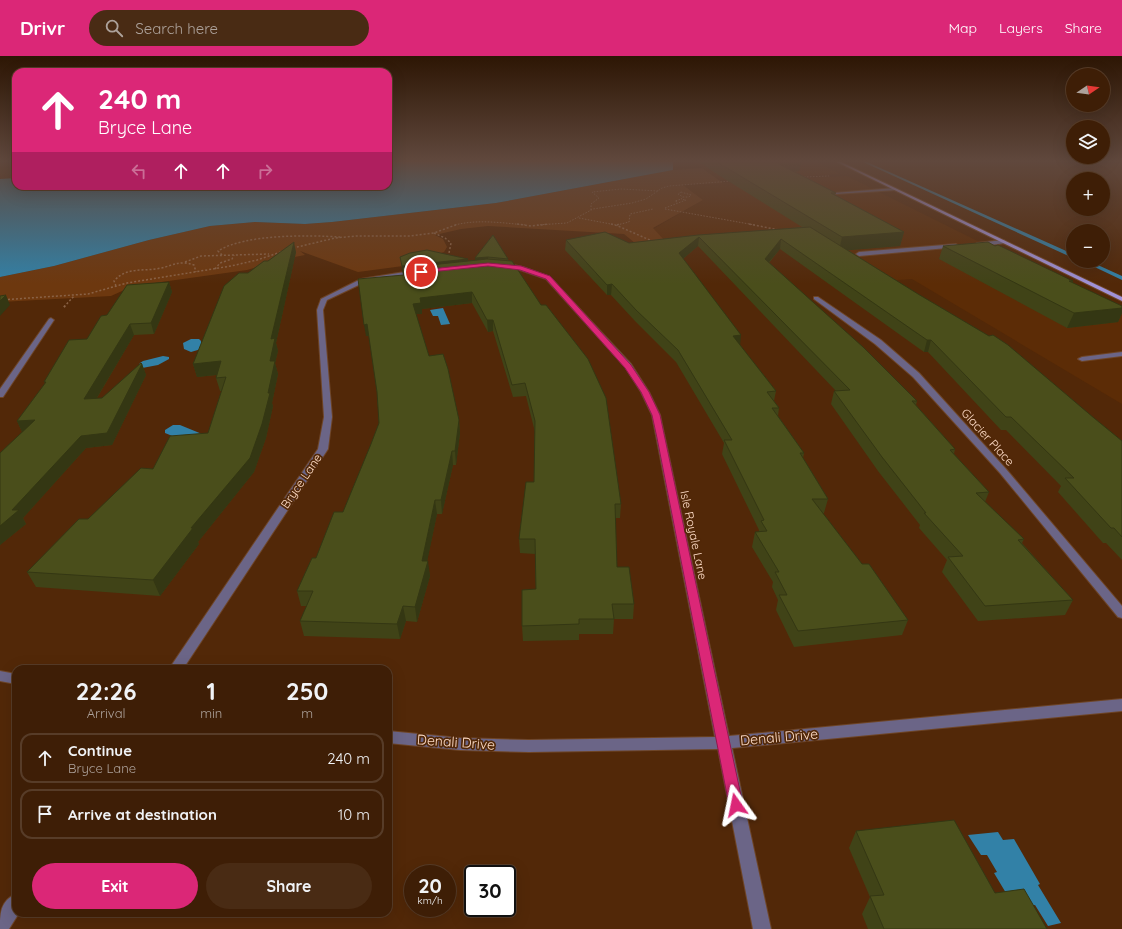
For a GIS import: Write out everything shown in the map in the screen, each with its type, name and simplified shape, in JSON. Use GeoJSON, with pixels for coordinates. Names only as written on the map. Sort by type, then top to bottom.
{"type":"FeatureCollection","features":[{"type":"Feature","properties":{"kind":"main road"},"geometry":{"type":"LineString","coordinates":[[923,203],[1122,299]]}},
{"type":"Feature","properties":{"kind":"street"},"geometry":{"type":"LineString","coordinates":[[972,245],[1003,242]]}},
{"type":"Feature","properties":{"kind":"street"},"geometry":{"type":"LineString","coordinates":[[860,254],[965,246]]}},
{"type":"Feature","properties":{"kind":"street","name":"Isle Royale Lane"},"geometry":{"type":"LineString","coordinates":[[494,265],[521,268],[548,278],[628,366],[645,392],[656,415],[762,929]]}},
{"type":"Feature","properties":{"kind":"street","name":"Bryce Lane"},"geometry":{"type":"LineString","coordinates":[[179,665],[323,449],[328,417],[320,310],[324,299],[364,280],[451,268]]}},
{"type":"Feature","properties":{"kind":"street","name":"Glacier Place"},"geometry":{"type":"LineString","coordinates":[[816,298],[878,342],[916,376],[1003,471],[1122,614]]}},
{"type":"Feature","properties":{"kind":"street"},"geometry":{"type":"LineString","coordinates":[[0,395],[51,320]]}},
{"type":"Feature","properties":{"kind":"street"},"geometry":{"type":"LineString","coordinates":[[1082,359],[1122,354]]}},
{"type":"Feature","properties":{"kind":"street"},"geometry":{"type":"LineString","coordinates":[[0,676],[12,678]]}},
{"type":"Feature","properties":{"kind":"street","name":"Denali Drive"},"geometry":{"type":"LineString","coordinates":[[392,737],[460,744],[529,746],[723,743],[1122,705]]}},
{"type":"Feature","properties":{"kind":"street"},"geometry":{"type":"LineString","coordinates":[[0,926],[12,909]]}},
{"type":"Feature","properties":{"kind":"path"},"geometry":{"type":"LineString","coordinates":[[591,210],[591,204],[594,203]]}},
{"type":"Feature","properties":{"kind":"path"},"geometry":{"type":"LineString","coordinates":[[222,255],[218,251],[222,247],[238,242],[318,235],[345,237],[434,233],[445,228],[463,224],[495,222],[531,226],[566,223],[591,210],[633,203]]}},
{"type":"Feature","properties":{"kind":"path"},"geometry":{"type":"LineString","coordinates":[[677,203],[665,208],[781,230]]}},
{"type":"Feature","properties":{"kind":"path"},"geometry":{"type":"LineString","coordinates":[[616,225],[629,222],[630,214],[652,209]]}},
{"type":"Feature","properties":{"kind":"path"},"geometry":{"type":"LineString","coordinates":[[578,218],[616,225],[655,242]]}},
{"type":"Feature","properties":{"kind":"path"},"geometry":{"type":"LineString","coordinates":[[434,233],[445,238],[451,243],[447,256],[451,268]]}},
{"type":"Feature","properties":{"kind":"path"},"geometry":{"type":"LineString","coordinates":[[291,249],[345,237]]}},
{"type":"Feature","properties":{"kind":"path"},"geometry":{"type":"LineString","coordinates":[[0,300],[88,294],[116,286],[164,276],[215,270],[257,260],[283,251]]}},
{"type":"Feature","properties":{"kind":"path"},"geometry":{"type":"LineString","coordinates":[[116,286],[114,281],[116,278],[126,272],[160,268],[201,256],[271,254]]}},
{"type":"Feature","properties":{"kind":"path"},"geometry":{"type":"LineString","coordinates":[[215,270],[216,264],[232,259],[234,255]]}},
{"type":"Feature","properties":{"kind":"path"},"geometry":{"type":"LineString","coordinates":[[184,262],[194,265],[196,272]]}},
{"type":"Feature","properties":{"kind":"shaded area"},"geometry":{"type":"Polygon","coordinates":[[[496,203],[698,203],[653,228],[667,243],[641,248],[624,234],[488,226],[461,229],[435,235],[443,239],[447,247],[444,252],[403,266],[358,272],[300,251],[305,255],[279,260],[247,270],[133,286],[111,296],[0,302],[0,277],[54,266],[149,240],[210,226],[255,222],[305,224],[332,222],[496,203]]]}},
{"type":"Feature","properties":{"kind":"shaded area"},"geometry":{"type":"Polygon","coordinates":[[[698,203],[901,203],[1122,313],[1122,404],[912,279],[871,282],[807,239],[667,243],[653,229],[698,203]]]}},
{"type":"Feature","properties":{"kind":"water"},"geometry":{"type":"Polygon","coordinates":[[[0,203],[497,203],[332,222],[305,224],[255,222],[210,226],[149,240],[54,266],[0,277],[0,203]]]}},
{"type":"Feature","properties":{"kind":"water"},"geometry":{"type":"Polygon","coordinates":[[[443,308],[450,324],[441,325],[438,316],[433,316],[430,310],[443,308]]]}},
{"type":"Feature","properties":{"kind":"water"},"geometry":{"type":"Polygon","coordinates":[[[191,339],[199,339],[201,341],[201,349],[191,352],[184,349],[183,343],[191,339]]]}},
{"type":"Feature","properties":{"kind":"water"},"geometry":{"type":"Polygon","coordinates":[[[163,356],[169,357],[169,359],[158,365],[137,369],[143,361],[163,356]]]}},
{"type":"Feature","properties":{"kind":"water"},"geometry":{"type":"Polygon","coordinates":[[[173,425],[180,425],[202,434],[187,442],[165,433],[165,430],[173,425]]]}},
{"type":"Feature","properties":{"kind":"water"},"geometry":{"type":"Polygon","coordinates":[[[998,832],[1003,840],[1014,839],[1040,884],[1038,885],[1061,923],[1048,926],[1035,905],[1015,908],[994,873],[997,872],[987,855],[981,855],[968,835],[998,832]]]}},
{"type":"Feature","properties":{"kind":"building"},"geometry":{"type":"Polygon","coordinates":[[[785,203],[849,203],[904,232],[842,237],[785,203]]]}},
{"type":"Feature","properties":{"kind":"building"},"geometry":{"type":"Polygon","coordinates":[[[810,227],[918,294],[989,336],[993,335],[1008,345],[1122,441],[1122,537],[1114,528],[1111,528],[1065,478],[1074,478],[1011,417],[1006,417],[931,340],[927,340],[781,239],[765,259],[863,347],[917,401],[912,401],[955,449],[950,450],[989,492],[976,493],[1024,539],[1018,540],[1073,600],[985,606],[948,557],[963,556],[924,513],[926,513],[882,457],[834,391],[850,390],[699,237],[679,253],[741,335],[733,336],[776,391],[767,392],[779,408],[772,408],[804,453],[800,453],[828,499],[812,499],[862,564],[869,564],[908,620],[798,631],[779,595],[787,595],[775,572],[779,572],[755,532],[767,531],[761,521],[764,520],[724,440],[732,440],[678,350],[636,310],[612,284],[607,285],[566,240],[605,232],[629,243],[698,235],[810,227]]]}},
{"type":"Feature","properties":{"kind":"building"},"geometry":{"type":"Polygon","coordinates":[[[493,235],[508,259],[488,257],[475,258],[493,235]]]}},
{"type":"Feature","properties":{"kind":"building"},"geometry":{"type":"Polygon","coordinates":[[[294,242],[271,339],[275,338],[270,361],[275,361],[268,393],[270,393],[262,424],[250,458],[191,528],[193,528],[153,580],[27,572],[79,519],[88,519],[141,468],[153,469],[170,436],[208,433],[226,377],[216,378],[221,361],[193,364],[224,286],[239,273],[248,273],[264,261],[268,261],[294,242]]]}},
{"type":"Feature","properties":{"kind":"building"},"geometry":{"type":"Polygon","coordinates":[[[988,242],[995,246],[998,245],[1073,281],[1069,281],[1122,306],[1122,308],[1074,313],[943,246],[988,242]]]}},
{"type":"Feature","properties":{"kind":"building"},"geometry":{"type":"Polygon","coordinates":[[[427,250],[468,259],[402,266],[400,257],[410,253],[427,250]]]}},
{"type":"Feature","properties":{"kind":"building"},"geometry":{"type":"Polygon","coordinates":[[[487,259],[512,261],[541,305],[546,305],[588,359],[606,398],[621,504],[615,504],[617,567],[629,567],[634,604],[612,604],[614,619],[579,619],[579,624],[522,626],[522,590],[536,589],[535,539],[519,539],[526,482],[534,482],[535,421],[525,383],[512,385],[493,320],[487,320],[472,292],[420,298],[421,303],[413,304],[429,356],[443,354],[448,369],[459,420],[455,451],[452,451],[441,500],[435,500],[422,561],[428,561],[415,607],[403,606],[397,624],[300,621],[313,591],[297,591],[312,558],[316,558],[334,512],[343,512],[379,423],[377,392],[367,324],[364,325],[358,279],[404,275],[402,268],[487,259]]]}},
{"type":"Feature","properties":{"kind":"building"},"geometry":{"type":"Polygon","coordinates":[[[169,282],[151,323],[130,324],[84,399],[102,398],[141,363],[142,364],[107,433],[81,436],[12,510],[19,510],[0,526],[0,453],[35,420],[17,421],[46,382],[44,382],[69,340],[87,339],[101,316],[107,315],[127,285],[169,282]]]}},
{"type":"Feature","properties":{"kind":"building"},"geometry":{"type":"Polygon","coordinates":[[[6,295],[0,301],[0,296],[6,295]]]}},
{"type":"Feature","properties":{"kind":"building"},"geometry":{"type":"Polygon","coordinates":[[[954,820],[995,893],[1024,889],[1047,929],[884,929],[870,896],[884,895],[856,831],[954,820]]]}},
{"type":"Feature","properties":{"kind":"waterway"},"geometry":{"type":"LineString","coordinates":[[955,203],[1066,253]]}},
{"type":"Feature","properties":{"kind":"waterway"},"geometry":{"type":"LineString","coordinates":[[1100,268],[1122,278]]}},
{"type":"Feature","properties":{"kind":"route"},"geometry":{"type":"LineString","coordinates":[[421,272],[488,265],[521,268],[548,278],[628,366],[645,392],[656,415],[736,805]]}}]}
